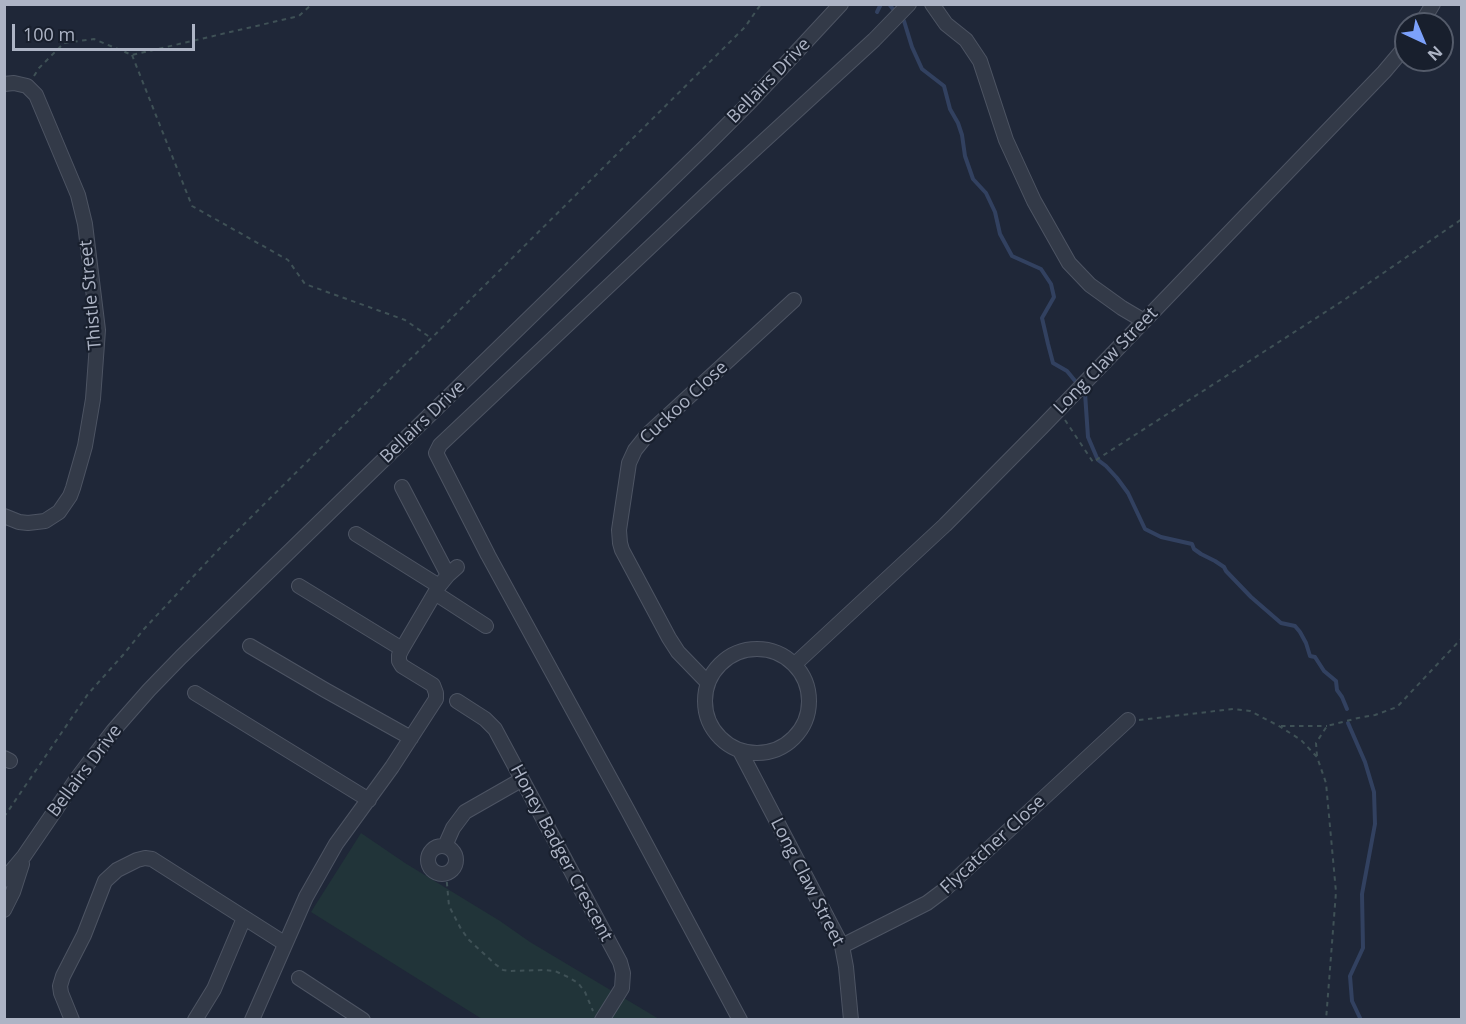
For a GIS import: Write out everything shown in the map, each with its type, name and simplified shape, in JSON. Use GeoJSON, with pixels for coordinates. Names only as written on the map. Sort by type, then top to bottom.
{"type":"FeatureCollection","features":[{"type":"Feature","properties":{"kind":"street","name":"Bellairs Drive"},"geometry":{"type":"LineString","coordinates":[[4,880],[24,856],[106,740],[157,682],[707,145],[841,4]]}},
{"type":"Feature","properties":{"kind":"street"},"geometry":{"type":"LineString","coordinates":[[740,1020],[488,555],[436,453],[440,445],[718,183],[874,40],[909,4]]}},
{"type":"Feature","properties":{"kind":"street"},"geometry":{"type":"LineString","coordinates":[[932,4],[946,24],[966,40],[980,61],[1006,140],[1034,201],[1069,263],[1090,285],[1144,321]]}},
{"type":"Feature","properties":{"kind":"street","name":"Long Claw Street"},"geometry":{"type":"LineString","coordinates":[[795,664],[945,525],[1394,60]]}},
{"type":"Feature","properties":{"kind":"street"},"geometry":{"type":"LineString","coordinates":[[4,84],[14,83],[27,86]]}},
{"type":"Feature","properties":{"kind":"street","name":"Thistle Street"},"geometry":{"type":"LineString","coordinates":[[4,516],[18,522],[45,521],[59,512],[70,496],[85,446],[93,399],[98,346],[85,224],[78,195],[40,101],[33,90],[27,86]]}},
{"type":"Feature","properties":{"kind":"street","name":"Cuckoo Close"},"geometry":{"type":"LineString","coordinates":[[708,683],[678,652],[622,550],[619,530],[629,463],[635,450],[648,435],[794,300]]}},
{"type":"Feature","properties":{"kind":"street"},"geometry":{"type":"LineString","coordinates":[[402,487],[444,580],[486,626]]}},
{"type":"Feature","properties":{"kind":"street"},"geometry":{"type":"LineString","coordinates":[[356,534],[444,580]]}},
{"type":"Feature","properties":{"kind":"street"},"geometry":{"type":"LineString","coordinates":[[252,1020],[284,943],[332,850],[369,800],[436,699],[433,686],[404,668],[399,658],[402,649],[444,580]]}},
{"type":"Feature","properties":{"kind":"street"},"geometry":{"type":"LineString","coordinates":[[298,586],[402,649]]}},
{"type":"Feature","properties":{"kind":"street"},"geometry":{"type":"LineString","coordinates":[[250,646],[411,738]]}},
{"type":"Feature","properties":{"kind":"street"},"geometry":{"type":"LineString","coordinates":[[764,649],[780,654],[795,664],[805,679],[809,696],[808,713],[801,729],[790,742],[774,751],[757,754],[740,751],[727,745],[717,736],[710,724],[705,711],[708,683],[716,668],[730,657],[746,650],[764,649]]}},
{"type":"Feature","properties":{"kind":"street"},"geometry":{"type":"LineString","coordinates":[[195,693],[369,800]]}},
{"type":"Feature","properties":{"kind":"street","name":"Honey Badger Crescent"},"geometry":{"type":"LineString","coordinates":[[457,700],[485,719],[495,729],[621,965],[622,988],[602,1019]]}},
{"type":"Feature","properties":{"kind":"street","name":"Flycatcher Close"},"geometry":{"type":"LineString","coordinates":[[842,946],[937,896],[1128,720]]}},
{"type":"Feature","properties":{"kind":"street","name":"Long Claw Street"},"geometry":{"type":"LineString","coordinates":[[740,751],[842,946],[851,1020]]}},
{"type":"Feature","properties":{"kind":"street"},"geometry":{"type":"LineString","coordinates":[[445,846],[453,828],[465,812],[521,780]]}},
{"type":"Feature","properties":{"kind":"street"},"geometry":{"type":"LineString","coordinates":[[445,846],[452,851],[455,859],[453,867],[446,873],[437,873],[428,863],[429,854],[436,847],[445,846]]}},
{"type":"Feature","properties":{"kind":"street","name":"Bellairs Drive"},"geometry":{"type":"LineString","coordinates":[[4,910],[13,892],[24,856]]}},
{"type":"Feature","properties":{"kind":"street"},"geometry":{"type":"LineString","coordinates":[[72,1020],[61,993],[64,973],[84,935],[105,881],[117,870],[137,860],[150,859],[284,943]]}},
{"type":"Feature","properties":{"kind":"street"},"geometry":{"type":"LineString","coordinates":[[195,1020],[214,989],[244,918]]}},
{"type":"Feature","properties":{"kind":"street"},"geometry":{"type":"LineString","coordinates":[[299,978],[347,1015],[363,1020]]}},
{"type":"Feature","properties":{"kind":"path"},"geometry":{"type":"LineString","coordinates":[[27,86],[39,68],[64,43],[94,39],[132,55],[299,16],[312,4]]}},
{"type":"Feature","properties":{"kind":"path"},"geometry":{"type":"LineString","coordinates":[[4,817],[88,694],[144,629],[220,548],[745,27],[761,4]]}},
{"type":"Feature","properties":{"kind":"path"},"geometry":{"type":"LineString","coordinates":[[132,55],[192,206],[288,260],[305,284],[405,320],[431,338]]}},
{"type":"Feature","properties":{"kind":"path"},"geometry":{"type":"LineString","coordinates":[[1061,407],[1093,462],[1344,300],[1461,219]]}},
{"type":"Feature","properties":{"kind":"path"},"geometry":{"type":"LineString","coordinates":[[1279,726],[1327,726],[1375,715],[1397,707],[1461,638]]}},
{"type":"Feature","properties":{"kind":"path"},"geometry":{"type":"LineString","coordinates":[[1128,720],[1156,719],[1233,708],[1251,711],[1301,740],[1317,757]]}},
{"type":"Feature","properties":{"kind":"path"},"geometry":{"type":"LineString","coordinates":[[1326,1020],[1336,892],[1326,783],[1317,757],[1316,742],[1327,726]]}},
{"type":"Feature","properties":{"kind":"path"},"geometry":{"type":"LineString","coordinates":[[446,873],[449,906],[469,940],[486,956],[503,970],[555,971],[568,977],[578,983],[595,1013],[602,1019]]}},
{"type":"Feature","properties":{"kind":"green space"},"geometry":{"type":"Polygon","coordinates":[[[361,833],[530,942],[659,1019],[482,1019],[311,912],[361,833]]]}},
{"type":"Feature","properties":{"kind":"waterway"},"geometry":{"type":"LineString","coordinates":[[877,12],[881,4]]}},
{"type":"Feature","properties":{"kind":"waterway"},"geometry":{"type":"LineString","coordinates":[[889,4],[896,13]]}},
{"type":"Feature","properties":{"kind":"waterway"},"geometry":{"type":"LineString","coordinates":[[904,21],[922,69],[944,86],[950,109],[962,135],[965,156],[973,179],[986,193],[995,212],[1000,234],[1012,256],[1041,269],[1051,284],[1054,297],[1042,318],[1053,363],[1067,371],[1085,393],[1088,437],[1097,458]]}},
{"type":"Feature","properties":{"kind":"waterway"},"geometry":{"type":"LineString","coordinates":[[1098,460],[1117,478],[1128,493],[1145,529],[1161,537],[1192,544],[1194,549],[1224,567],[1251,597],[1281,623],[1295,626],[1306,643],[1310,656],[1315,657],[1324,671],[1336,681],[1337,690],[1347,709]]}},
{"type":"Feature","properties":{"kind":"waterway"},"geometry":{"type":"LineString","coordinates":[[1348,723],[1365,762],[1374,792],[1375,824],[1362,894],[1363,948],[1350,976],[1352,1001],[1361,1020]]}}]}
